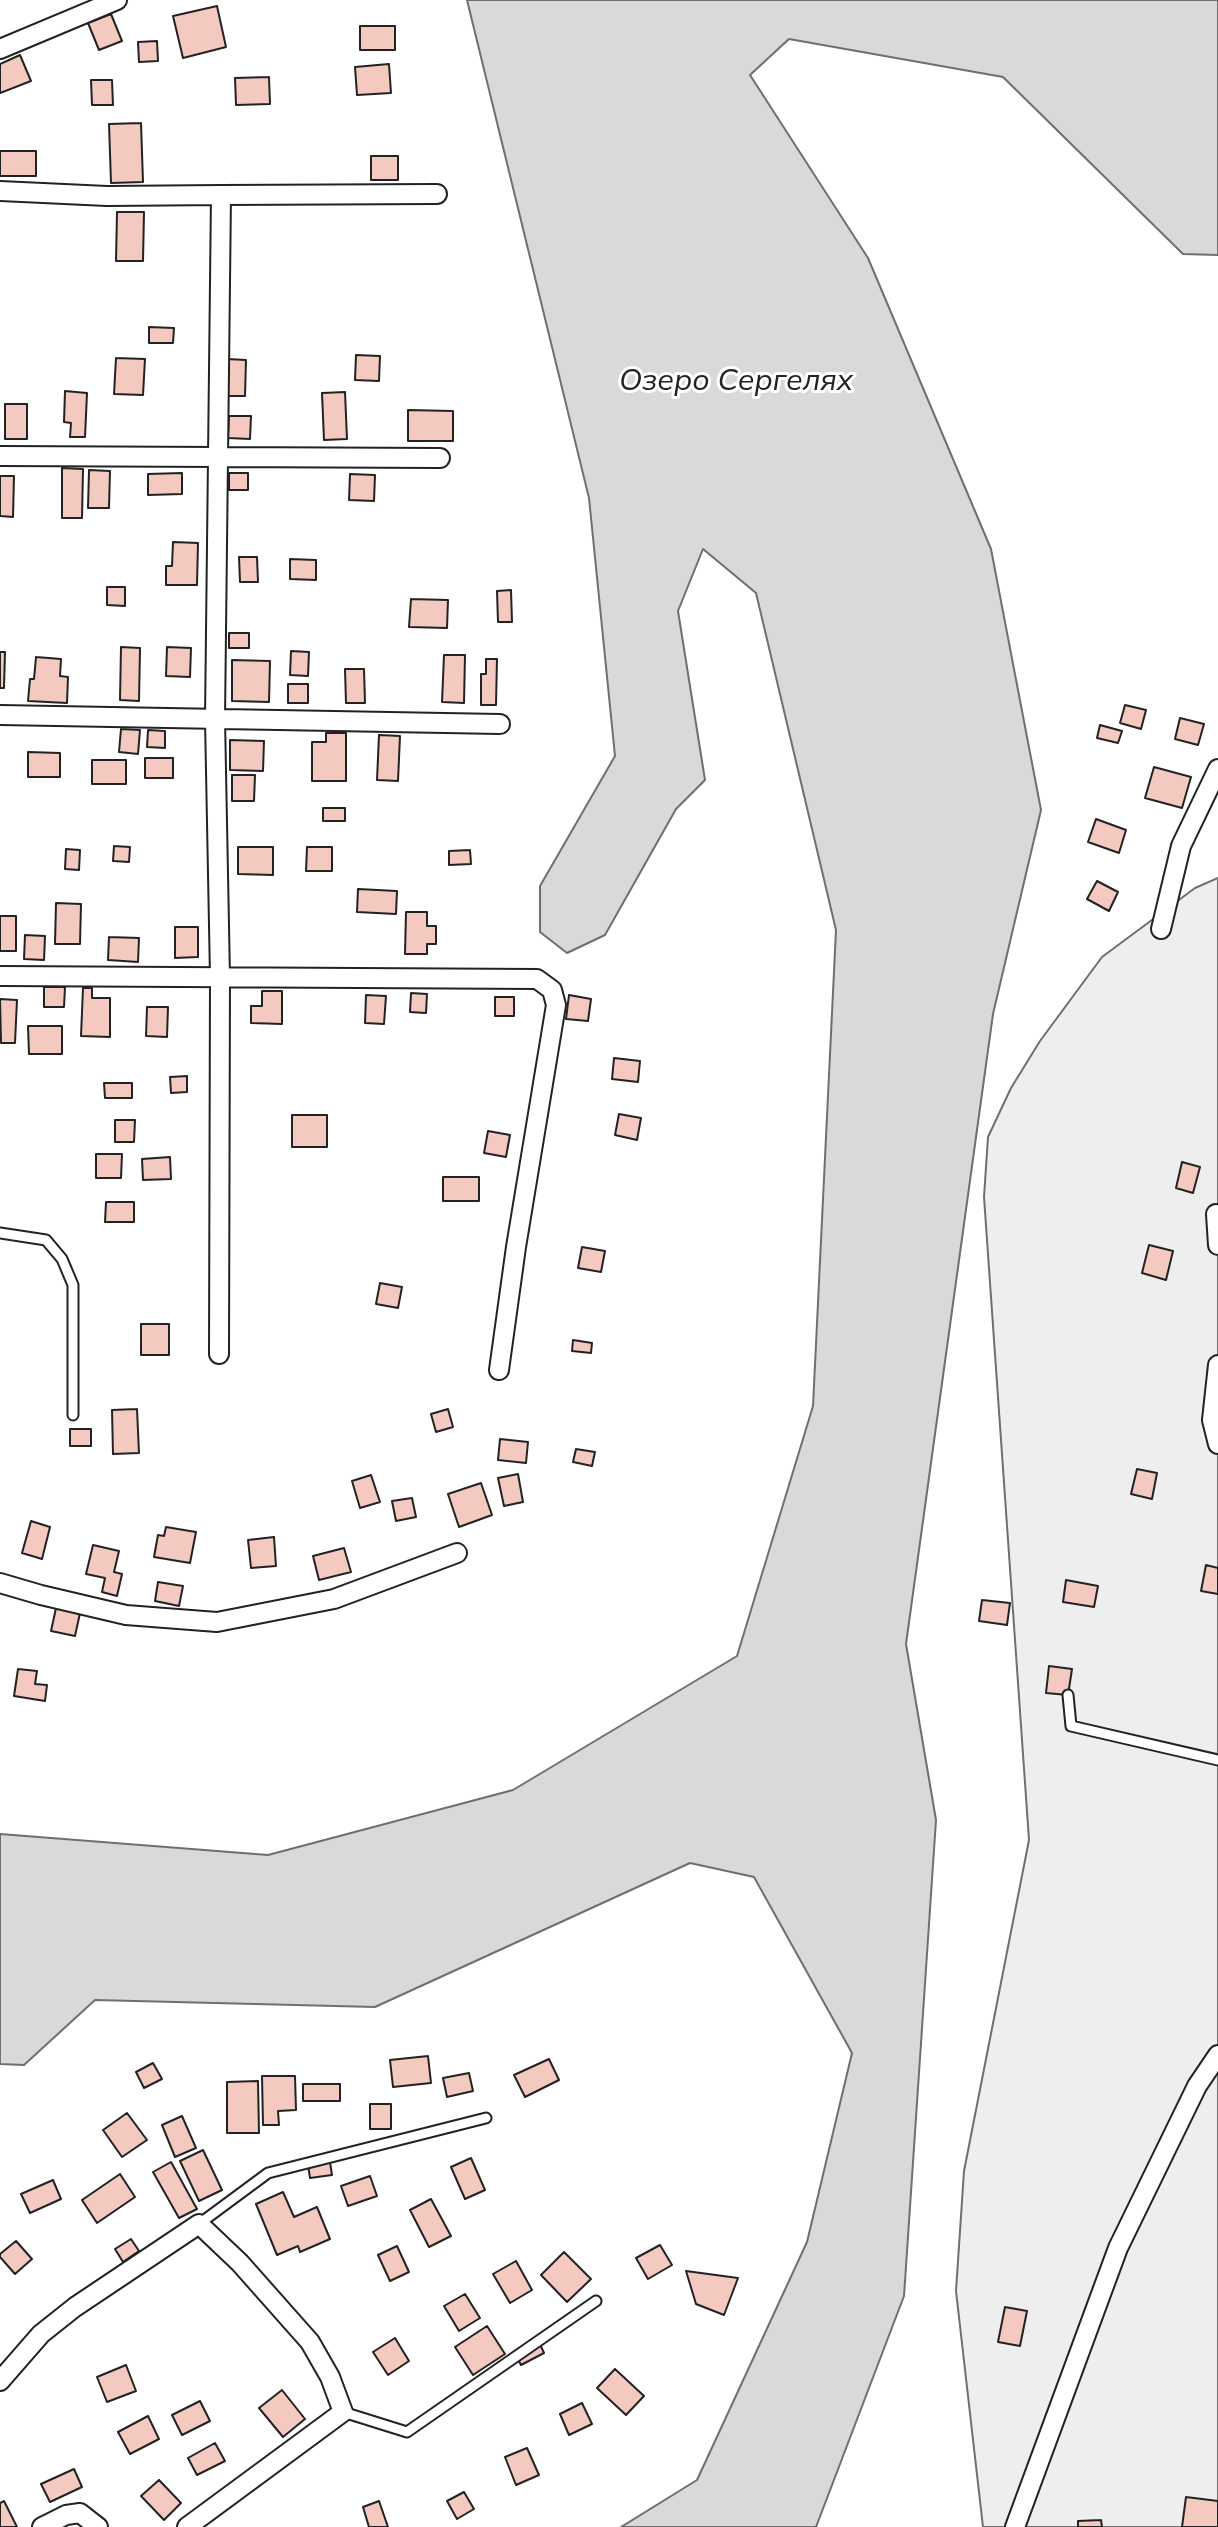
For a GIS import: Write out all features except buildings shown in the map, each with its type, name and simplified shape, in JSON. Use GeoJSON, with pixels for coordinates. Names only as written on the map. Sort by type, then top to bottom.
{"type":"FeatureCollection","features":[{"type":"Feature","properties":{"kind":"street"},"geometry":{"type":"LineString","coordinates":[[0,49],[117,0]]}},
{"type":"Feature","properties":{"kind":"street"},"geometry":{"type":"LineString","coordinates":[[0,191],[107,196],[437,194]]}},
{"type":"Feature","properties":{"kind":"street"},"geometry":{"type":"LineString","coordinates":[[219,1354],[220,977],[215,719],[221,195]]}},
{"type":"Feature","properties":{"kind":"street"},"geometry":{"type":"LineString","coordinates":[[0,456],[440,458]]}},
{"type":"Feature","properties":{"kind":"street"},"geometry":{"type":"LineString","coordinates":[[0,715],[500,724]]}},
{"type":"Feature","properties":{"kind":"street"},"geometry":{"type":"LineString","coordinates":[[1161,929],[1181,846],[1218,769]]}},
{"type":"Feature","properties":{"kind":"street"},"geometry":{"type":"LineString","coordinates":[[0,976],[537,979],[552,990],[556,1005],[499,1370]]}},
{"type":"Feature","properties":{"kind":"street"},"geometry":{"type":"LineString","coordinates":[[1216,1214],[1218,1245]]}},
{"type":"Feature","properties":{"kind":"street"},"geometry":{"type":"LineString","coordinates":[[1218,1365],[1212,1420],[1218,1444]]}},
{"type":"Feature","properties":{"kind":"street"},"geometry":{"type":"LineString","coordinates":[[0,1583],[126,1615],[217,1622],[334,1599],[457,1553]]}},
{"type":"Feature","properties":{"kind":"street"},"geometry":{"type":"LineString","coordinates":[[1015,2527],[1118,2248],[1197,2086],[1218,2055]]}},
{"type":"Feature","properties":{"kind":"street"},"geometry":{"type":"LineString","coordinates":[[0,2381],[41,2334],[75,2307],[199,2224],[240,2263],[310,2342],[330,2377],[343,2412],[187,2527]]}},
{"type":"Feature","properties":{"kind":"street"},"geometry":{"type":"LineString","coordinates":[[42,2527],[66,2515],[80,2513],[98,2527]]}},
{"type":"Feature","properties":{"kind":"lane"},"geometry":{"type":"LineString","coordinates":[[0,1233],[46,1240],[62,1259],[73,1285],[73,1415]]}},
{"type":"Feature","properties":{"kind":"lane"},"geometry":{"type":"LineString","coordinates":[[1068,1695],[1071,1726],[1218,1760]]}},
{"type":"Feature","properties":{"kind":"lane"},"geometry":{"type":"LineString","coordinates":[[199,2224],[268,2173],[486,2118]]}},
{"type":"Feature","properties":{"kind":"lane"},"geometry":{"type":"LineString","coordinates":[[343,2412],[407,2432],[596,2301]]}},
{"type":"Feature","properties":{"kind":"shaded area"},"geometry":{"type":"Polygon","coordinates":[[[1218,878],[1218,2527],[983,2527],[956,2291],[964,2171],[1029,1840],[984,1197],[988,1137],[1011,1088],[1040,1041],[1102,957],[1195,888],[1218,878]]]}},
{"type":"Feature","properties":{"kind":"water","name":"Озеро Сергелях"},"geometry":{"type":"Polygon","coordinates":[[[467,0],[1218,0],[1218,255],[1183,254],[1003,77],[789,39],[750,75],[868,258],[991,549],[1041,810],[993,1014],[906,1644],[936,1820],[904,2296],[816,2527],[621,2527],[697,2480],[807,2242],[852,2053],[754,1877],[690,1863],[375,2007],[95,2000],[24,2065],[0,2064],[0,1834],[268,1855],[513,1790],[737,1656],[813,1406],[836,930],[756,593],[703,549],[678,611],[705,780],[676,809],[605,935],[567,953],[540,932],[540,886],[615,756],[589,498],[467,0]]]}}]}
